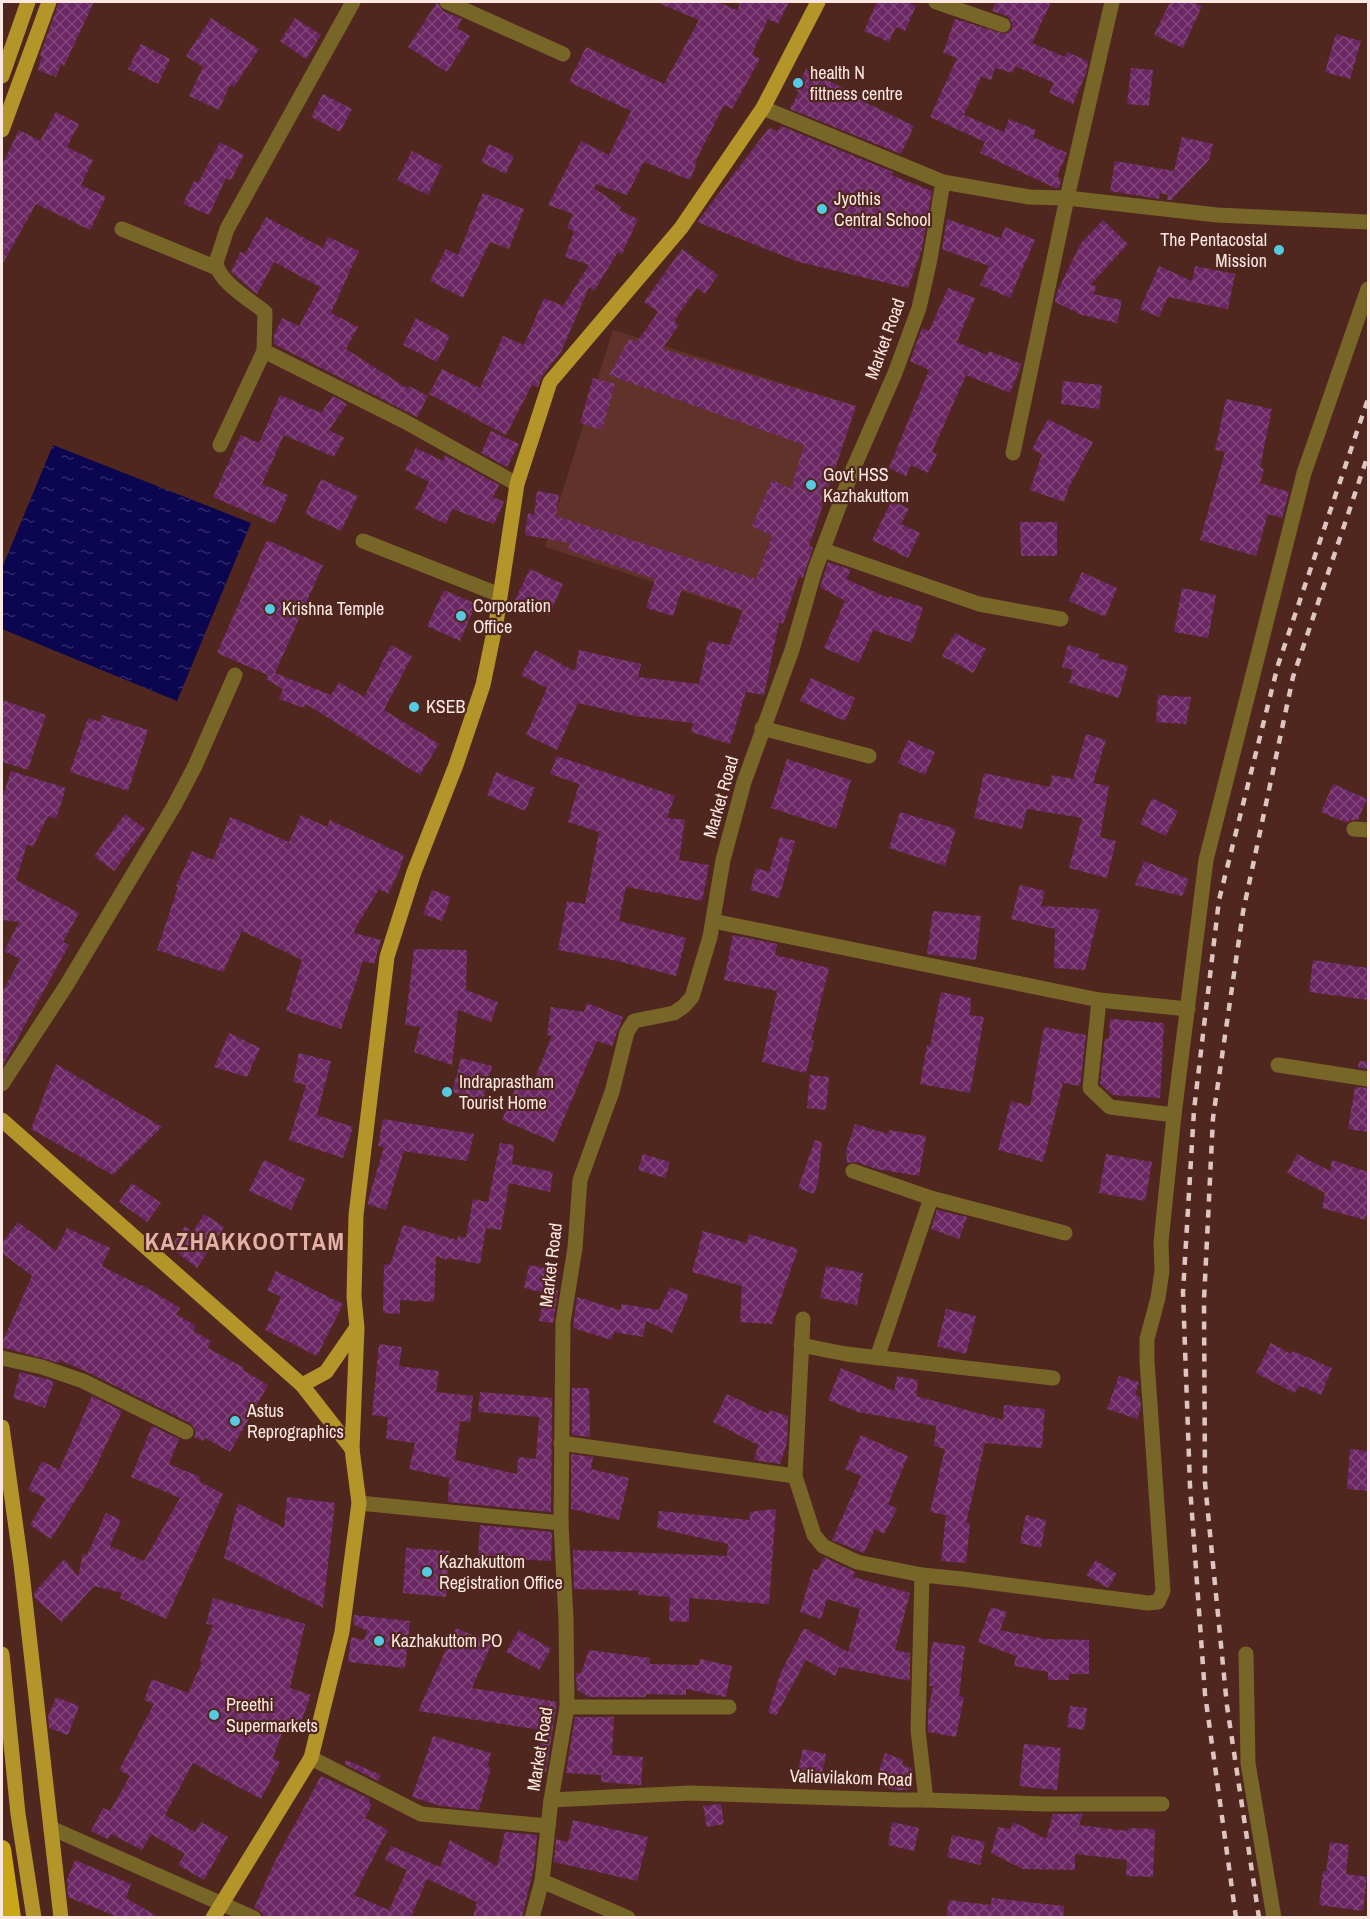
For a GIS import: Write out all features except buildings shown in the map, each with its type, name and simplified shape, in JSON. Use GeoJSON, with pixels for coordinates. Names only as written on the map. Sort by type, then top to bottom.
{"type":"FeatureCollection","features":[{"type":"Feature","properties":{"kind":"highway"},"geometry":{"type":"LineString","coordinates":[[2,1849],[12,1917]]}},
{"type":"Feature","properties":{"kind":"main road"},"geometry":{"type":"LineString","coordinates":[[2,75],[28,2]]}},
{"type":"Feature","properties":{"kind":"main road"},"geometry":{"type":"LineString","coordinates":[[2,130],[49,2]]}},
{"type":"Feature","properties":{"kind":"main road"},"geometry":{"type":"LineString","coordinates":[[217,1911],[311,1758],[342,1632],[359,1503],[352,1449],[357,1328],[354,1297],[356,1215],[387,957],[414,872],[456,765],[483,685],[518,484],[550,382],[681,228],[763,108],[818,2]]}},
{"type":"Feature","properties":{"kind":"main road"},"geometry":{"type":"LineString","coordinates":[[2,1120],[303,1385],[352,1449]]}},
{"type":"Feature","properties":{"kind":"main road"},"geometry":{"type":"LineString","coordinates":[[303,1385],[326,1372],[357,1328]]}},
{"type":"Feature","properties":{"kind":"main road"},"geometry":{"type":"LineString","coordinates":[[2,1427],[21,1564],[61,1917]]}},
{"type":"Feature","properties":{"kind":"main road"},"geometry":{"type":"LineString","coordinates":[[2,1654],[18,1814],[34,1917]]}},
{"type":"Feature","properties":{"kind":"street"},"geometry":{"type":"LineString","coordinates":[[220,445],[264,351],[265,312],[222,277],[216,263],[227,230],[353,2]]}},
{"type":"Feature","properties":{"kind":"street"},"geometry":{"type":"LineString","coordinates":[[447,2],[562,54]]}},
{"type":"Feature","properties":{"kind":"street"},"geometry":{"type":"LineString","coordinates":[[936,2],[1003,25]]}},
{"type":"Feature","properties":{"kind":"street"},"geometry":{"type":"LineString","coordinates":[[1013,453],[1067,198],[1112,2]]}},
{"type":"Feature","properties":{"kind":"street"},"geometry":{"type":"LineString","coordinates":[[763,108],[943,182],[1029,197],[1067,198],[1217,215],[1368,222]]}},
{"type":"Feature","properties":{"kind":"street","name":"Market Road"},"geometry":{"type":"LineString","coordinates":[[532,1917],[542,1881],[551,1800],[567,1707],[566,1619],[561,1523],[563,1322],[575,1248],[580,1180],[612,1092],[627,1032],[634,1021],[674,1013],[692,997],[710,937],[723,860],[744,782],[792,650],[815,570],[853,469],[895,374],[919,308],[930,260],[943,182]]}},
{"type":"Feature","properties":{"kind":"street"},"geometry":{"type":"LineString","coordinates":[[122,229],[217,268]]}},
{"type":"Feature","properties":{"kind":"street"},"geometry":{"type":"LineString","coordinates":[[803,1319],[795,1476],[814,1535],[824,1546],[857,1562],[922,1575],[962,1578],[1148,1603],[1158,1602],[1163,1592],[1147,1339],[1158,1298],[1161,1242],[1174,1115],[1206,860],[1304,473],[1368,289]]}},
{"type":"Feature","properties":{"kind":"street"},"geometry":{"type":"LineString","coordinates":[[264,351],[404,421],[518,484]]}},
{"type":"Feature","properties":{"kind":"street"},"geometry":{"type":"LineString","coordinates":[[363,541],[500,595]]}},
{"type":"Feature","properties":{"kind":"street"},"geometry":{"type":"LineString","coordinates":[[823,550],[979,604],[1061,619]]}},
{"type":"Feature","properties":{"kind":"street"},"geometry":{"type":"LineString","coordinates":[[2,1084],[66,986],[174,806],[195,766],[236,675]]}},
{"type":"Feature","properties":{"kind":"street"},"geometry":{"type":"LineString","coordinates":[[762,728],[868,756]]}},
{"type":"Feature","properties":{"kind":"street"},"geometry":{"type":"LineString","coordinates":[[713,921],[1099,1000],[1188,1009]]}},
{"type":"Feature","properties":{"kind":"street"},"geometry":{"type":"LineString","coordinates":[[1099,1000],[1090,1088],[1110,1107],[1174,1115]]}},
{"type":"Feature","properties":{"kind":"street"},"geometry":{"type":"LineString","coordinates":[[1278,1065],[1368,1079]]}},
{"type":"Feature","properties":{"kind":"street"},"geometry":{"type":"LineString","coordinates":[[853,1171],[931,1198],[1065,1233]]}},
{"type":"Feature","properties":{"kind":"street"},"geometry":{"type":"LineString","coordinates":[[877,1358],[931,1198]]}},
{"type":"Feature","properties":{"kind":"street"},"geometry":{"type":"LineString","coordinates":[[801,1345],[846,1354],[1053,1378]]}},
{"type":"Feature","properties":{"kind":"street"},"geometry":{"type":"LineString","coordinates":[[2,1358],[42,1367],[83,1381],[186,1432]]}},
{"type":"Feature","properties":{"kind":"street"},"geometry":{"type":"LineString","coordinates":[[561,1443],[795,1476]]}},
{"type":"Feature","properties":{"kind":"street"},"geometry":{"type":"LineString","coordinates":[[359,1503],[561,1523]]}},
{"type":"Feature","properties":{"kind":"street","name":"Valiavilakom Road"},"geometry":{"type":"LineString","coordinates":[[551,1800],[690,1793],[926,1800],[918,1730],[922,1575]]}},
{"type":"Feature","properties":{"kind":"street"},"geometry":{"type":"LineString","coordinates":[[1246,1654],[1248,1763],[1274,1917]]}},
{"type":"Feature","properties":{"kind":"street"},"geometry":{"type":"LineString","coordinates":[[567,1707],[729,1707]]}},
{"type":"Feature","properties":{"kind":"street"},"geometry":{"type":"LineString","coordinates":[[311,1758],[421,1814],[548,1826]]}},
{"type":"Feature","properties":{"kind":"street"},"geometry":{"type":"LineString","coordinates":[[926,1800],[1044,1804],[1162,1804]]}},
{"type":"Feature","properties":{"kind":"street"},"geometry":{"type":"LineString","coordinates":[[51,1828],[217,1911],[254,1917]]}},
{"type":"Feature","properties":{"kind":"street"},"geometry":{"type":"LineString","coordinates":[[542,1881],[628,1917]]}},
{"type":"Feature","properties":{"kind":"shaded area"},"geometry":{"type":"Polygon","coordinates":[[[613,330],[856,406],[783,624],[545,547],[613,330]]]}},
{"type":"Feature","properties":{"kind":"water"},"geometry":{"type":"Polygon","coordinates":[[[53,445],[251,523],[177,701],[2,629],[2,568],[53,445]]]}},
{"type":"Feature","properties":{"kind":"railway"},"geometry":{"type":"LineString","coordinates":[[1236,1918],[1205,1694],[1190,1486],[1183,1292],[1194,1110],[1219,900],[1278,665],[1368,399]]}},
{"type":"Feature","properties":{"kind":"railway"},"geometry":{"type":"LineString","coordinates":[[1259,1918],[1227,1706],[1205,1483],[1204,1300],[1213,1118],[1243,912],[1293,677],[1368,455]]}},
{"type":"Feature","properties":{"kind":"place","name":"health N fittness centre"},"geometry":{"type":"Point","coordinates":[798,83]}},
{"type":"Feature","properties":{"kind":"place","name":"Jyothis Central School"},"geometry":{"type":"Point","coordinates":[822,209]}},
{"type":"Feature","properties":{"kind":"place","name":"The Pentacostal Mission"},"geometry":{"type":"Point","coordinates":[1279,250]}},
{"type":"Feature","properties":{"kind":"place","name":"Govt HSS Kazhakuttom"},"geometry":{"type":"Point","coordinates":[811,485]}},
{"type":"Feature","properties":{"kind":"place","name":"Krishna Temple"},"geometry":{"type":"Point","coordinates":[270,609]}},
{"type":"Feature","properties":{"kind":"place","name":"Corporation Office"},"geometry":{"type":"Point","coordinates":[461,616]}},
{"type":"Feature","properties":{"kind":"place","name":"KSEB"},"geometry":{"type":"Point","coordinates":[414,707]}},
{"type":"Feature","properties":{"kind":"place","name":"Indraprastham Tourist Home"},"geometry":{"type":"Point","coordinates":[447,1092]}},
{"type":"Feature","properties":{"kind":"place","name":"Astus Reprographics"},"geometry":{"type":"Point","coordinates":[235,1421]}},
{"type":"Feature","properties":{"kind":"place","name":"Kazhakuttom Registration Office"},"geometry":{"type":"Point","coordinates":[427,1572]}},
{"type":"Feature","properties":{"kind":"place","name":"Kazhakuttom PO"},"geometry":{"type":"Point","coordinates":[379,1641]}},
{"type":"Feature","properties":{"kind":"place","name":"Preethi Supermarkets"},"geometry":{"type":"Point","coordinates":[214,1715]}},
{"type":"Feature","properties":{"kind":"district","name":"KAZHAKKOOTTAM"},"geometry":{"type":"Point","coordinates":[245,1242]}}]}
